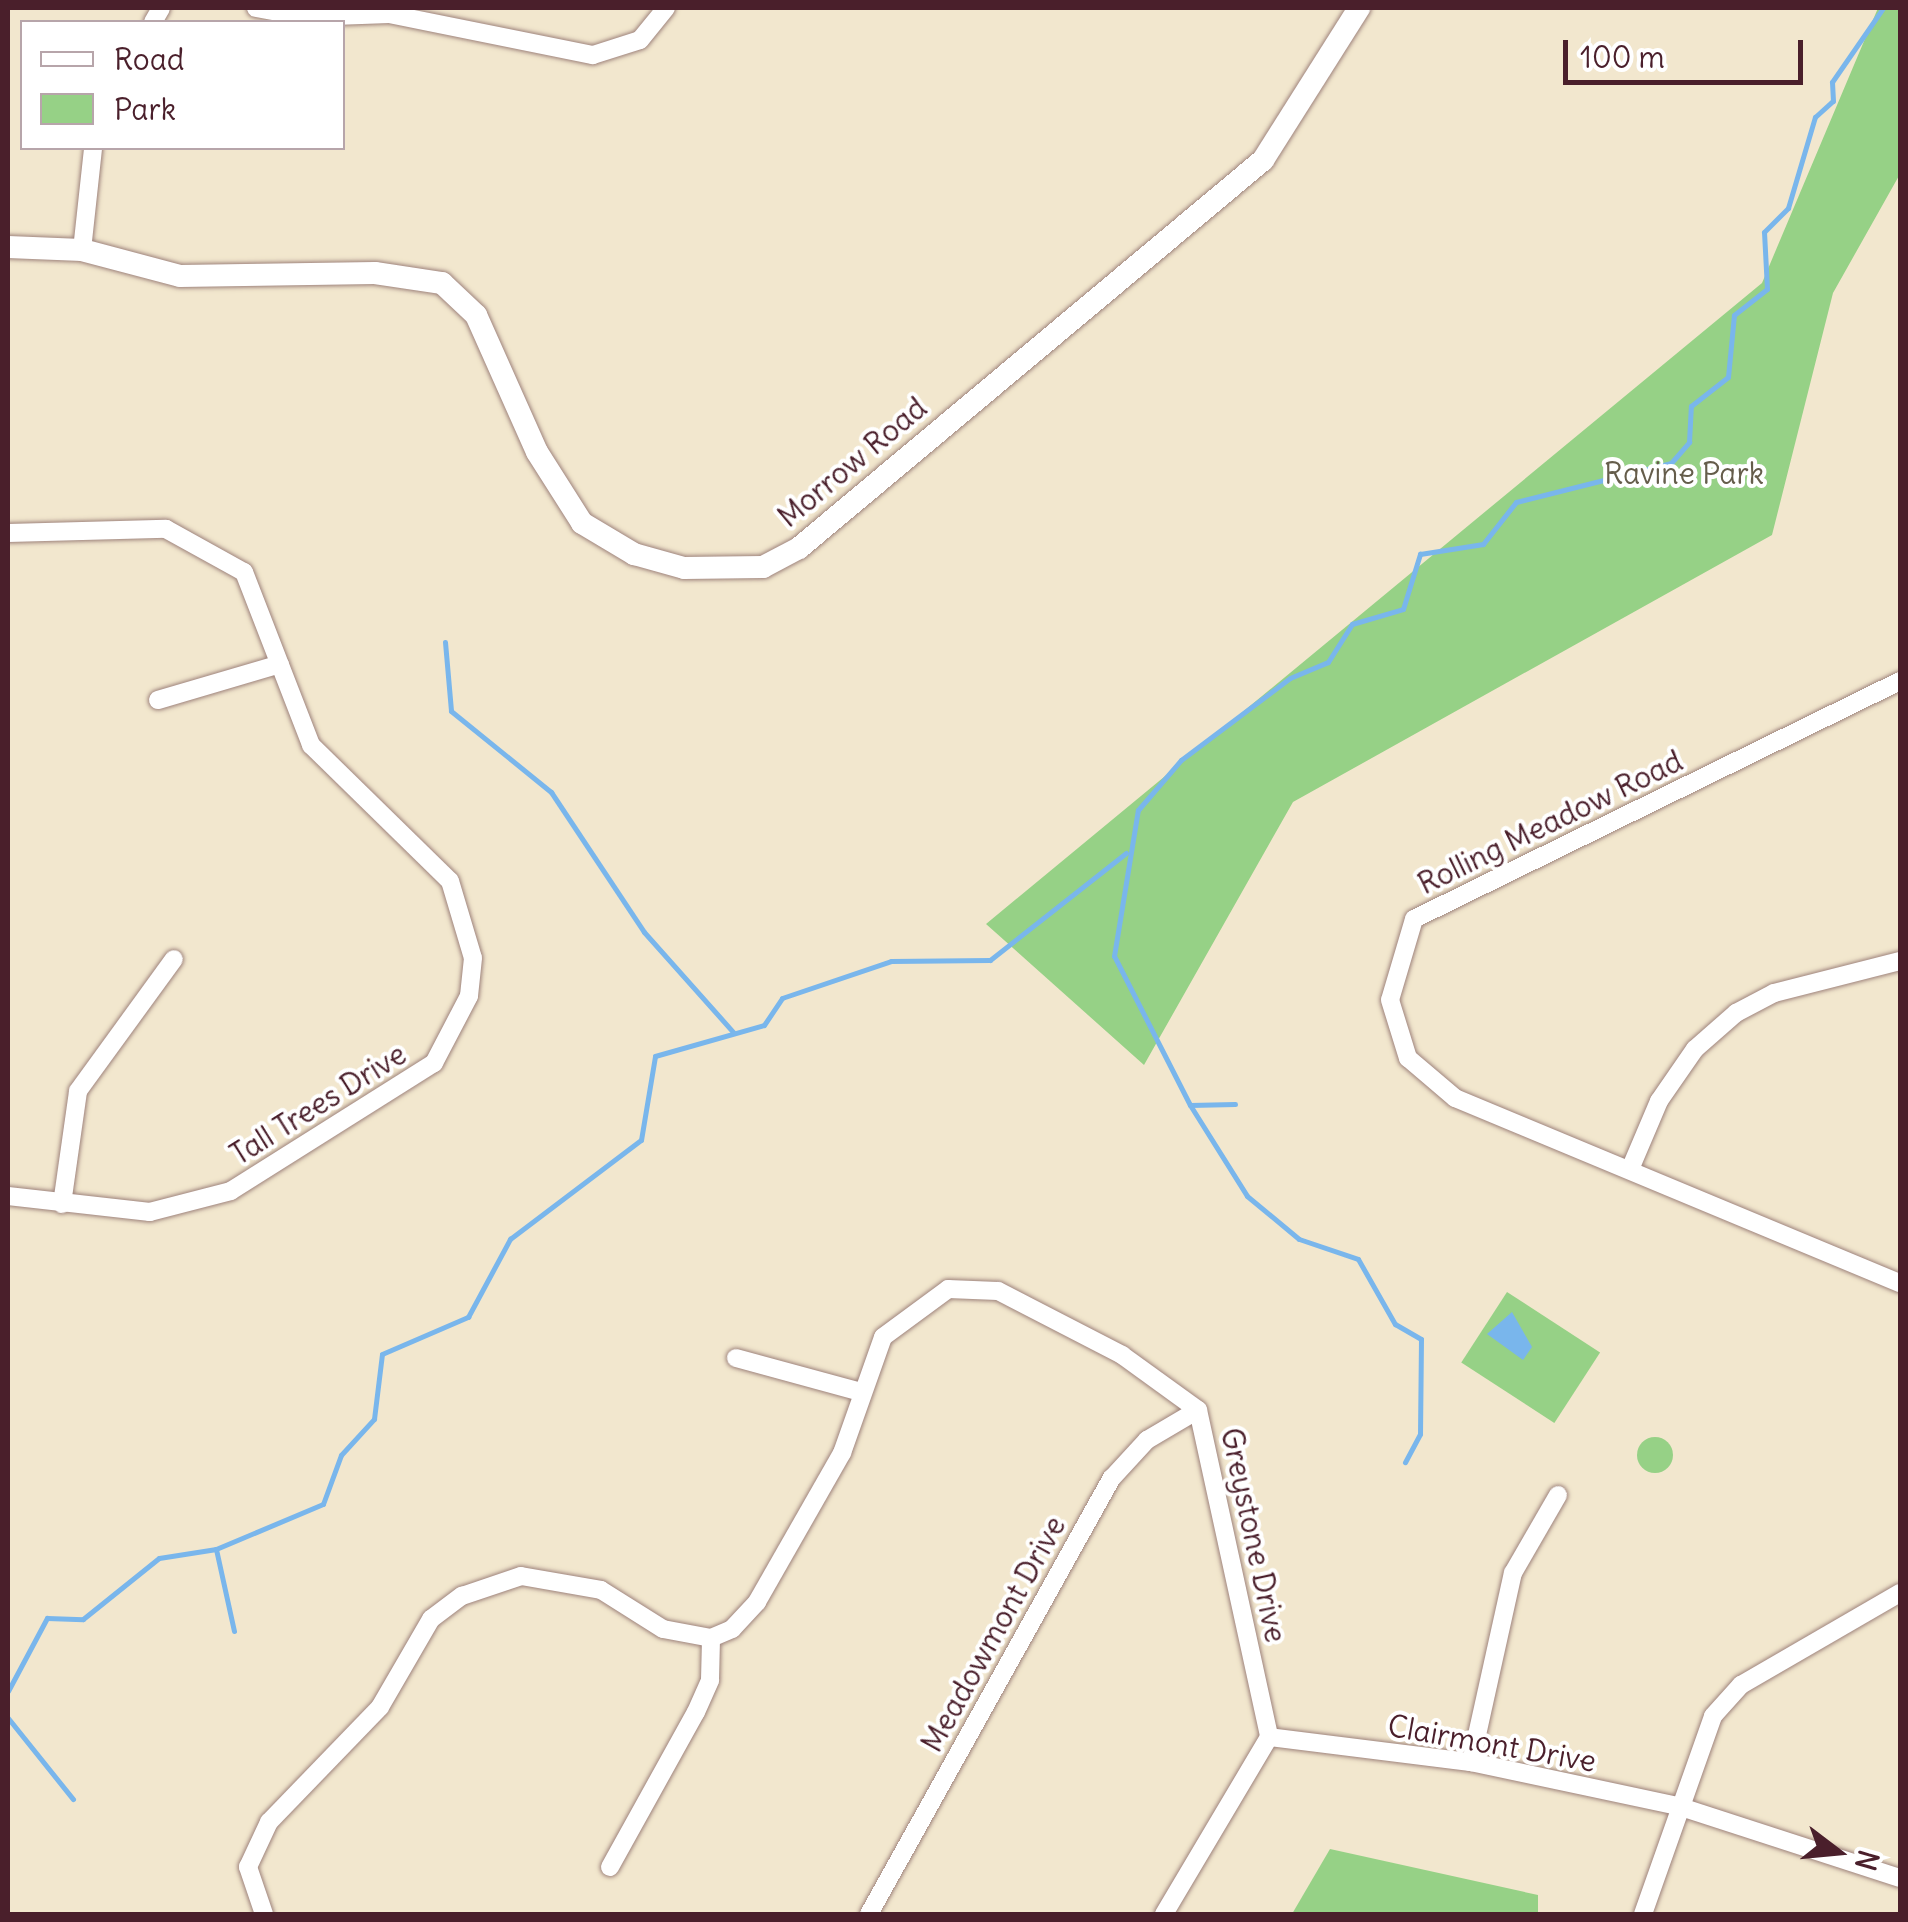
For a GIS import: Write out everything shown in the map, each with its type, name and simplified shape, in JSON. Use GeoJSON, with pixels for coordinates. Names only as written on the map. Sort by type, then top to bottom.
{"type":"FeatureCollection","features":[{"type":"Feature","properties":{"kind":"street"},"geometry":{"type":"LineString","coordinates":[[256,8],[306,18],[389,14],[592,55],[640,40],[666,8]]}},
{"type":"Feature","properties":{"kind":"street","name":"Morrow Road"},"geometry":{"type":"LineString","coordinates":[[8,247],[82,250],[180,276],[375,273],[442,284],[476,315],[536,452],[582,523],[634,554],[684,568],[763,568],[799,548],[1263,160],[1359,8]]}},
{"type":"Feature","properties":{"kind":"street"},"geometry":{"type":"LineString","coordinates":[[82,250],[93,150]]}},
{"type":"Feature","properties":{"kind":"street","name":"Tall Trees Drive"},"geometry":{"type":"LineString","coordinates":[[8,532],[166,529],[214,548],[262,599],[280,664],[320,757],[450,881],[473,958],[456,1033],[408,1082],[231,1191],[150,1212],[8,1196]]}},
{"type":"Feature","properties":{"kind":"street"},"geometry":{"type":"LineString","coordinates":[[158,700],[280,664]]}},
{"type":"Feature","properties":{"kind":"street","name":"Rolling Meadow Road"},"geometry":{"type":"LineString","coordinates":[[1900,680],[1414,919],[1390,1000],[1408,1058],[1455,1098],[1631,1167],[1900,1283]]}},
{"type":"Feature","properties":{"kind":"street"},"geometry":{"type":"LineString","coordinates":[[62,1204],[78,1091],[174,959]]}},
{"type":"Feature","properties":{"kind":"street"},"geometry":{"type":"LineString","coordinates":[[1631,1167],[1659,1101],[1694,1049],[1736,1013],[1774,993],[1900,960]]}},
{"type":"Feature","properties":{"kind":"street","name":"Greystone Drive"},"geometry":{"type":"LineString","coordinates":[[710,1638],[757,1602],[842,1453],[874,1353],[905,1312],[948,1289],[975,1287],[1122,1354],[1198,1410],[1269,1737]]}},
{"type":"Feature","properties":{"kind":"street"},"geometry":{"type":"LineString","coordinates":[[736,1358],[861,1392]]}},
{"type":"Feature","properties":{"kind":"street","name":"Meadowmont Drive"},"geometry":{"type":"LineString","coordinates":[[869,1914],[1112,1478],[1147,1440],[1198,1410]]}},
{"type":"Feature","properties":{"kind":"street"},"geometry":{"type":"LineString","coordinates":[[1471,1762],[1514,1573],[1558,1496]]}},
{"type":"Feature","properties":{"kind":"street"},"geometry":{"type":"LineString","coordinates":[[264,1914],[248,1868],[269,1822],[380,1707],[432,1619],[462,1596],[520,1576],[564,1578],[664,1629],[710,1638],[710,1680],[610,1867]]}},
{"type":"Feature","properties":{"kind":"street"},"geometry":{"type":"LineString","coordinates":[[1643,1914],[1713,1716],[1740,1684],[1900,1593]]}},
{"type":"Feature","properties":{"kind":"street"},"geometry":{"type":"LineString","coordinates":[[1164,1914],[1269,1737]]}},
{"type":"Feature","properties":{"kind":"street","name":"Clairmont Drive"},"geometry":{"type":"LineString","coordinates":[[1269,1737],[1471,1762],[1678,1806],[1900,1878]]}},
{"type":"Feature","properties":{"kind":"green space","name":"Ravine Park"},"geometry":{"type":"Polygon","coordinates":[[[1878,8],[1900,8],[1900,174],[1833,293],[1772,535],[1293,802],[1144,1065],[986,924],[1762,283],[1878,8]]]}},
{"type":"Feature","properties":{"kind":"green space"},"geometry":{"type":"Polygon","coordinates":[[[1507,1292],[1600,1352],[1554,1423],[1461,1362],[1507,1292]]]}},
{"type":"Feature","properties":{"kind":"green space"},"geometry":{"type":"Polygon","coordinates":[[[1655,1437],[1668,1442],[1673,1455],[1668,1468],[1655,1473],[1642,1468],[1637,1455],[1642,1442],[1655,1437]]]}},
{"type":"Feature","properties":{"kind":"green space"},"geometry":{"type":"Polygon","coordinates":[[[1330,1849],[1538,1895],[1538,1914],[1292,1914],[1330,1849]]]}},
{"type":"Feature","properties":{"kind":"water"},"geometry":{"type":"Polygon","coordinates":[[[1512,1312],[1532,1347],[1523,1360],[1487,1334],[1512,1312]]]}},
{"type":"Feature","properties":{"kind":"waterway"},"geometry":{"type":"LineString","coordinates":[[1235,1104],[1190,1105],[1114,956],[1138,810],[1181,760],[1290,678],[1328,662],[1352,624],[1403,609],[1420,554],[1483,544],[1516,502],[1671,463],[1689,442],[1691,406],[1728,377],[1734,315],[1767,289],[1764,232],[1788,208],[1815,117],[1833,101],[1832,82],[1883,8]]}},
{"type":"Feature","properties":{"kind":"waterway"},"geometry":{"type":"LineString","coordinates":[[445,642],[451,711],[551,792],[644,932],[734,1033]]}},
{"type":"Feature","properties":{"kind":"waterway"},"geometry":{"type":"LineString","coordinates":[[234,1631],[216,1549],[323,1504],[341,1455],[374,1419],[382,1354],[468,1317],[510,1239],[641,1140],[655,1056],[764,1025],[782,998],[891,961],[990,960],[1126,853]]}},
{"type":"Feature","properties":{"kind":"waterway"},"geometry":{"type":"LineString","coordinates":[[1190,1105],[1247,1196],[1299,1239],[1358,1259],[1395,1324],[1421,1339],[1420,1434],[1405,1462]]}},
{"type":"Feature","properties":{"kind":"waterway"},"geometry":{"type":"LineString","coordinates":[[8,1691],[47,1618],[83,1619],[159,1558],[216,1549]]}},
{"type":"Feature","properties":{"kind":"waterway"},"geometry":{"type":"LineString","coordinates":[[8,1718],[73,1799]]}}]}
